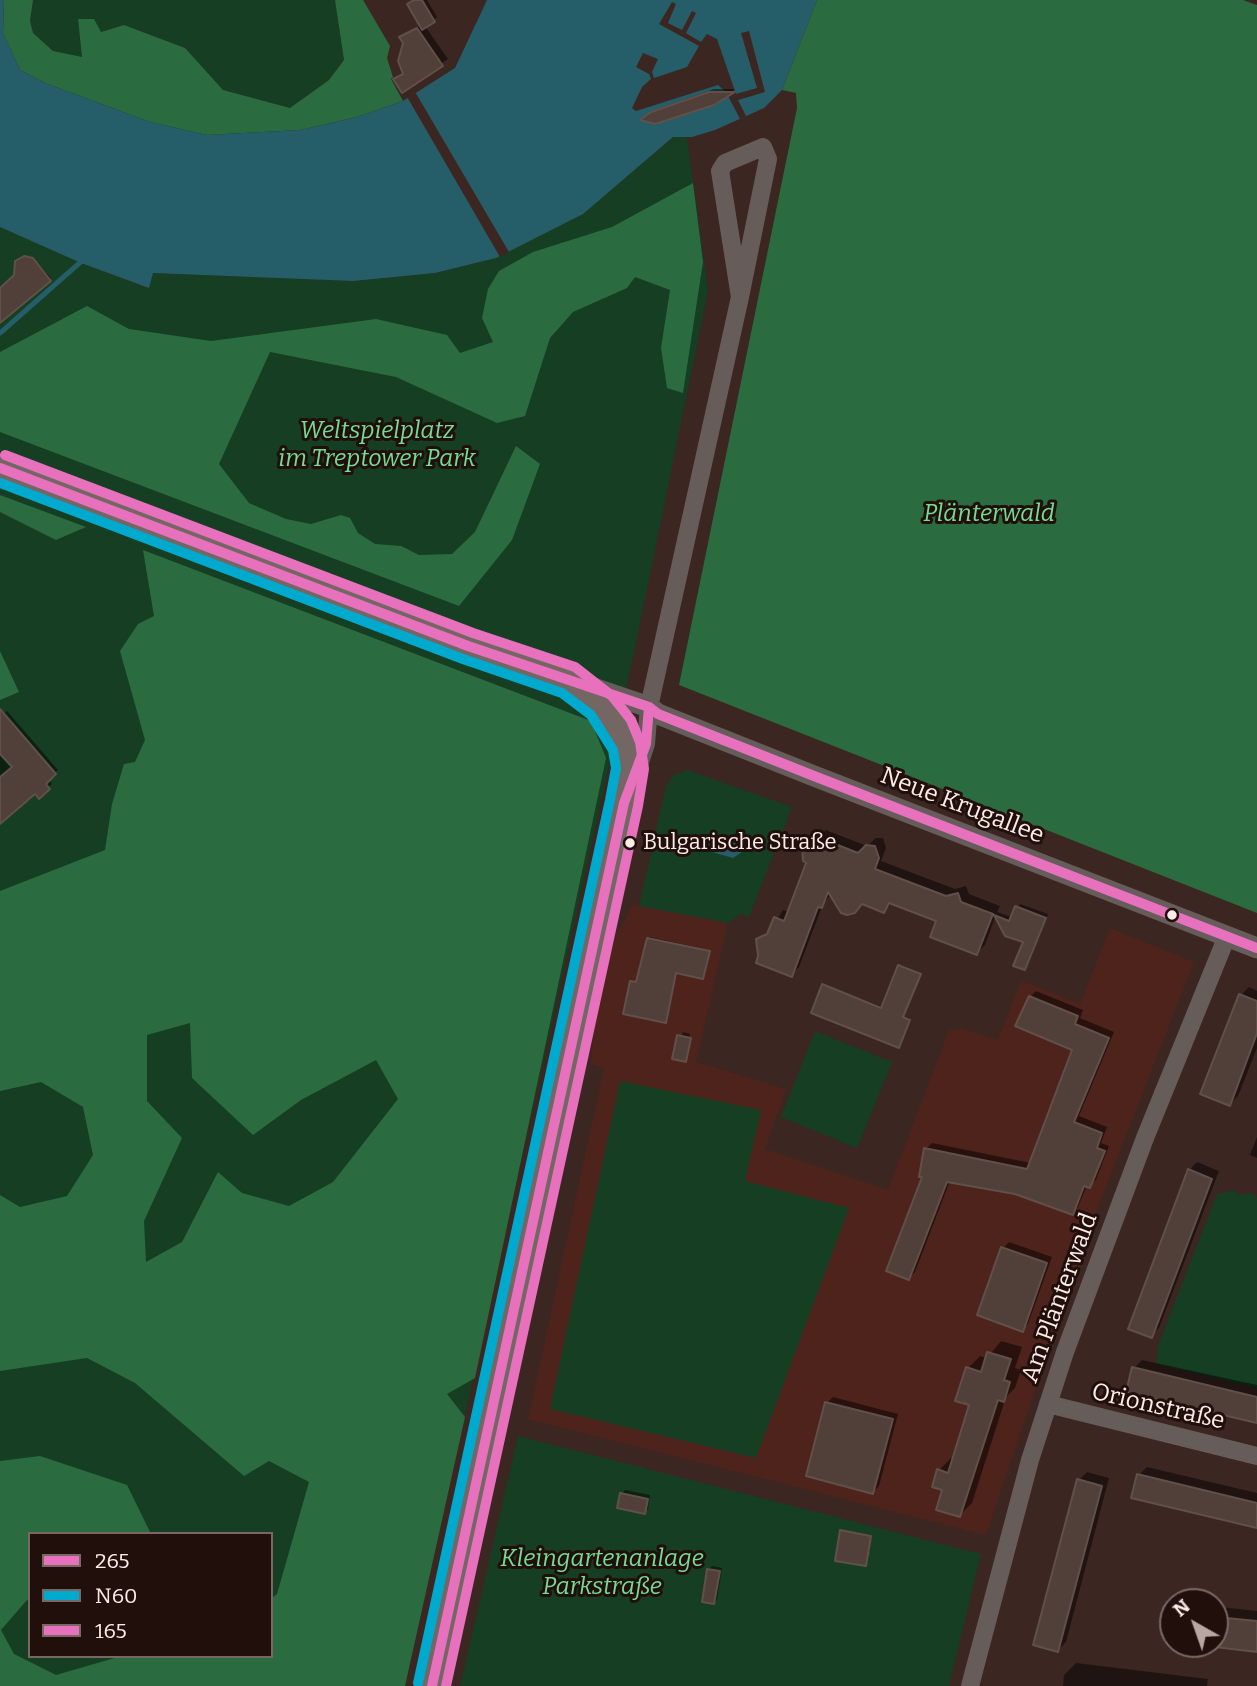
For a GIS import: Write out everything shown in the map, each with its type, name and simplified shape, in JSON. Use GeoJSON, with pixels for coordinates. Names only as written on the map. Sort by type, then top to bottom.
{"type":"FeatureCollection","features":[{"type":"Feature","properties":{"kind":"main road"},"geometry":{"type":"LineString","coordinates":[[0,468],[468,646],[569,680],[601,705],[623,737],[630,768],[624,803],[432,1686]]}},
{"type":"Feature","properties":{"kind":"street"},"geometry":{"type":"LineString","coordinates":[[624,803],[646,744],[649,707],[740,297],[768,159],[763,147],[725,163],[720,171],[740,297]]}},
{"type":"Feature","properties":{"kind":"street","name":"Neue Krugallee"},"geometry":{"type":"LineString","coordinates":[[569,680],[649,707],[658,714],[814,776],[1257,948]]}},
{"type":"Feature","properties":{"kind":"street","name":"Am Plänterwald"},"geometry":{"type":"LineString","coordinates":[[970,1686],[1006,1543],[1048,1404],[1140,1151],[1227,936]]}},
{"type":"Feature","properties":{"kind":"street","name":"Orionstraße"},"geometry":{"type":"LineString","coordinates":[[1048,1404],[1257,1456]]}},
{"type":"Feature","properties":{"kind":"shaded area"},"geometry":{"type":"Polygon","coordinates":[[[633,904],[728,923],[696,1062],[786,1089],[765,1149],[888,1190],[949,1030],[961,1028],[998,1040],[1021,981],[1080,1004],[1110,928],[1194,962],[1089,1230],[986,1535],[528,1419],[604,1068],[591,1064],[594,1031],[612,944],[633,904]]]}},
{"type":"Feature","properties":{"kind":"green space"},"geometry":{"type":"Polygon","coordinates":[[[4,0],[33,0],[30,21],[33,33],[53,51],[82,57],[78,19],[94,19],[101,32],[124,25],[185,48],[223,90],[290,108],[329,80],[344,60],[335,0],[363,0],[390,46],[387,58],[393,77],[391,79],[403,101],[357,117],[300,130],[207,135],[150,122],[45,83],[20,70],[3,33],[4,0]]]}},
{"type":"Feature","properties":{"kind":"green space"},"geometry":{"type":"Polygon","coordinates":[[[33,0],[335,0],[344,59],[329,80],[290,108],[223,90],[185,48],[124,25],[100,32],[78,19],[82,58],[53,51],[33,33],[30,22],[33,0]]]}},
{"type":"Feature","properties":{"kind":"green space","name":"Plänterwald"},"geometry":{"type":"Polygon","coordinates":[[[817,0],[1243,0],[1257,5],[1257,913],[679,685],[797,108],[796,93],[782,90],[817,0]]]}},
{"type":"Feature","properties":{"kind":"green space","name":"Weltspielplatz im Treptower Park"},"geometry":{"type":"Polygon","coordinates":[[[674,137],[687,137],[708,291],[633,657],[405,1686],[0,1686],[0,227],[81,263],[148,288],[153,273],[353,281],[435,273],[477,263],[582,214],[674,137]]]}},
{"type":"Feature","properties":{"kind":"green space"},"geometry":{"type":"Polygon","coordinates":[[[693,183],[703,262],[683,393],[667,388],[661,348],[670,290],[635,277],[627,288],[573,312],[550,338],[525,416],[497,423],[396,377],[270,352],[219,464],[249,503],[286,519],[311,524],[341,515],[350,518],[358,533],[375,544],[401,546],[419,555],[452,554],[475,532],[516,446],[540,464],[512,540],[459,606],[0,432],[0,352],[87,306],[129,329],[211,341],[376,319],[447,335],[460,353],[493,342],[482,318],[488,289],[499,271],[533,252],[612,227],[693,183]]]}},
{"type":"Feature","properties":{"kind":"green space"},"geometry":{"type":"Polygon","coordinates":[[[0,495],[86,527],[56,540],[0,512],[0,495]]]}},
{"type":"Feature","properties":{"kind":"green space"},"geometry":{"type":"Polygon","coordinates":[[[143,550],[591,721],[606,758],[475,1378],[447,1394],[465,1417],[405,1686],[0,1686],[0,1461],[40,1456],[127,1485],[150,1532],[28,1532],[28,1601],[1,1630],[14,1654],[56,1675],[115,1658],[273,1658],[273,1597],[277,1594],[309,1482],[269,1461],[244,1476],[135,1383],[87,1358],[0,1371],[0,1195],[20,1207],[67,1196],[93,1155],[83,1107],[41,1082],[0,1091],[0,891],[105,850],[112,804],[124,764],[135,762],[145,740],[120,651],[138,624],[154,616],[143,550]],[[190,1023],[147,1035],[147,1101],[182,1138],[144,1221],[146,1262],[182,1242],[218,1172],[242,1193],[289,1206],[333,1182],[398,1099],[376,1060],[301,1100],[253,1135],[192,1078],[190,1023]]]}},
{"type":"Feature","properties":{"kind":"green space"},"geometry":{"type":"Polygon","coordinates":[[[0,651],[19,692],[0,700],[0,651]]]}},
{"type":"Feature","properties":{"kind":"green space"},"geometry":{"type":"Polygon","coordinates":[[[687,770],[792,807],[749,917],[741,914],[728,923],[639,906],[666,786],[674,775],[687,770]]]}},
{"type":"Feature","properties":{"kind":"green space"},"geometry":{"type":"Polygon","coordinates":[[[815,1031],[892,1062],[857,1148],[781,1117],[815,1031]]]}},
{"type":"Feature","properties":{"kind":"green space"},"geometry":{"type":"Polygon","coordinates":[[[620,1081],[761,1110],[745,1181],[849,1208],[756,1458],[550,1409],[620,1081]]]}},
{"type":"Feature","properties":{"kind":"green space"},"geometry":{"type":"Polygon","coordinates":[[[1235,1190],[1236,1195],[1251,1193],[1257,1197],[1257,1388],[1156,1364],[1158,1346],[1217,1194],[1235,1190]]]}},
{"type":"Feature","properties":{"kind":"green space","name":"Kleingartenanlage Parkstraße"},"geometry":{"type":"Polygon","coordinates":[[[518,1436],[981,1554],[949,1686],[460,1686],[518,1436]]]}},
{"type":"Feature","properties":{"kind":"water"},"geometry":{"type":"Polygon","coordinates":[[[0,0],[4,0],[3,33],[20,70],[45,83],[150,122],[207,135],[300,130],[357,117],[403,101],[455,68],[487,0],[817,0],[782,90],[764,108],[715,130],[692,137],[673,137],[583,214],[496,258],[435,273],[353,281],[153,273],[149,288],[81,263],[0,227],[0,0]]]}},
{"type":"Feature","properties":{"kind":"water"},"geometry":{"type":"Polygon","coordinates":[[[717,836],[739,842],[742,852],[733,858],[712,852],[717,836]]]}},
{"type":"Feature","properties":{"kind":"pier"},"geometry":{"type":"Polygon","coordinates":[[[672,2],[676,4],[668,23],[682,30],[692,11],[696,13],[686,33],[701,42],[707,34],[717,39],[736,94],[757,88],[741,33],[749,31],[765,92],[738,100],[746,116],[740,119],[726,92],[718,85],[636,111],[632,108],[642,87],[651,79],[649,74],[636,67],[643,53],[658,59],[652,72],[654,78],[687,67],[699,46],[659,24],[672,2]]]}},
{"type":"Feature","properties":{"kind":"pier"},"geometry":{"type":"Polygon","coordinates":[[[414,90],[509,252],[500,257],[406,95],[414,90]]]}},
{"type":"Feature","properties":{"kind":"building"},"geometry":{"type":"Polygon","coordinates":[[[422,0],[435,22],[422,30],[407,4],[422,0]]]}},
{"type":"Feature","properties":{"kind":"building"},"geometry":{"type":"Polygon","coordinates":[[[417,28],[443,66],[402,93],[393,79],[403,74],[398,61],[403,43],[399,37],[417,28]]]}},
{"type":"Feature","properties":{"kind":"building"},"geometry":{"type":"Polygon","coordinates":[[[709,92],[735,92],[714,105],[655,124],[640,120],[651,112],[709,92]]]}},
{"type":"Feature","properties":{"kind":"building"},"geometry":{"type":"Polygon","coordinates":[[[24,256],[33,258],[51,281],[0,323],[0,288],[14,275],[15,261],[24,256]]]}},
{"type":"Feature","properties":{"kind":"building"},"geometry":{"type":"Polygon","coordinates":[[[0,709],[56,774],[46,784],[50,789],[39,799],[35,794],[0,824],[0,777],[12,767],[0,754],[0,709]]]}},
{"type":"Feature","properties":{"kind":"building"},"geometry":{"type":"Polygon","coordinates":[[[817,837],[858,853],[866,845],[875,846],[879,858],[875,869],[946,896],[958,893],[961,902],[993,914],[977,955],[930,937],[936,921],[889,903],[884,913],[862,904],[855,913],[847,915],[841,913],[828,892],[822,908],[818,907],[792,977],[756,963],[756,939],[767,934],[774,917],[784,921],[806,863],[803,861],[802,846],[817,837]]]}},
{"type":"Feature","properties":{"kind":"building"},"geometry":{"type":"Polygon","coordinates":[[[1015,906],[1046,918],[1025,970],[1013,966],[1023,942],[1005,936],[994,915],[1009,921],[1015,906]]]}},
{"type":"Feature","properties":{"kind":"building"},"geometry":{"type":"Polygon","coordinates":[[[647,938],[710,951],[703,979],[676,973],[666,1023],[623,1014],[630,981],[636,982],[647,938]]]}},
{"type":"Feature","properties":{"kind":"building"},"geometry":{"type":"Polygon","coordinates":[[[898,965],[921,974],[903,1017],[910,1020],[899,1048],[811,1013],[822,984],[881,1008],[898,965]]]}},
{"type":"Feature","properties":{"kind":"building"},"geometry":{"type":"Polygon","coordinates":[[[1239,994],[1257,1001],[1257,1033],[1230,1106],[1200,1094],[1239,994]]]}},
{"type":"Feature","properties":{"kind":"building"},"geometry":{"type":"Polygon","coordinates":[[[1029,996],[1078,1016],[1075,1024],[1109,1038],[1074,1122],[1102,1133],[1097,1148],[1105,1151],[1090,1188],[1084,1186],[1073,1215],[1015,1194],[947,1182],[909,1280],[886,1271],[922,1177],[919,1177],[924,1148],[1027,1169],[1072,1050],[1015,1026],[1029,996]]]}},
{"type":"Feature","properties":{"kind":"building"},"geometry":{"type":"Polygon","coordinates":[[[677,1035],[691,1038],[686,1062],[672,1059],[677,1035]]]}},
{"type":"Feature","properties":{"kind":"building"},"geometry":{"type":"Polygon","coordinates":[[[1188,1169],[1212,1179],[1152,1338],[1128,1329],[1188,1169]]]}},
{"type":"Feature","properties":{"kind":"building"},"geometry":{"type":"Polygon","coordinates":[[[1001,1247],[1047,1263],[1023,1332],[977,1315],[1001,1247]]]}},
{"type":"Feature","properties":{"kind":"building"},"geometry":{"type":"Polygon","coordinates":[[[987,1352],[1011,1359],[1004,1380],[1010,1382],[1004,1402],[998,1400],[960,1517],[936,1510],[942,1490],[932,1487],[937,1469],[948,1473],[969,1405],[955,1401],[966,1367],[981,1372],[987,1352]]]}},
{"type":"Feature","properties":{"kind":"building"},"geometry":{"type":"Polygon","coordinates":[[[1132,1367],[1257,1397],[1257,1423],[1126,1392],[1132,1367]]]}},
{"type":"Feature","properties":{"kind":"building"},"geometry":{"type":"Polygon","coordinates":[[[825,1402],[893,1419],[873,1494],[806,1476],[825,1402]]]}},
{"type":"Feature","properties":{"kind":"building"},"geometry":{"type":"Polygon","coordinates":[[[1137,1474],[1257,1503],[1257,1528],[1131,1498],[1137,1474]]]}},
{"type":"Feature","properties":{"kind":"building"},"geometry":{"type":"Polygon","coordinates":[[[1077,1479],[1102,1486],[1058,1652],[1033,1645],[1077,1479]]]}},
{"type":"Feature","properties":{"kind":"building"},"geometry":{"type":"Polygon","coordinates":[[[620,1493],[648,1499],[645,1514],[617,1508],[620,1493]]]}},
{"type":"Feature","properties":{"kind":"building"},"geometry":{"type":"Polygon","coordinates":[[[840,1530],[871,1536],[866,1566],[835,1561],[840,1530]]]}},
{"type":"Feature","properties":{"kind":"building"},"geometry":{"type":"Polygon","coordinates":[[[707,1569],[720,1571],[714,1604],[702,1602],[707,1569]]]}},
{"type":"Feature","properties":{"kind":"building"},"geometry":{"type":"Polygon","coordinates":[[[1229,1618],[1257,1621],[1257,1652],[1229,1649],[1229,1618]]]}},
{"type":"Feature","properties":{"kind":"waterway"},"geometry":{"type":"LineString","coordinates":[[0,333],[84,259]]}},
{"type":"Feature","properties":{"kind":"transit line","name":"165"},"geometry":{"type":"LineString","coordinates":[[5,455],[473,633],[575,667],[612,696],[631,720],[640,742],[644,769],[638,806],[446,1686]]}},
{"type":"Feature","properties":{"kind":"transit line","name":"265"},"geometry":{"type":"LineString","coordinates":[[0,468],[468,646],[649,707],[658,714],[814,776],[1257,948]]}},
{"type":"Feature","properties":{"kind":"transit line","name":"N60"},"geometry":{"type":"LineString","coordinates":[[0,483],[463,659],[562,693],[591,715],[613,750],[616,768],[610,800],[418,1683]]}},
{"type":"Feature","properties":{"kind":"transit line","name":"265"},"geometry":{"type":"LineString","coordinates":[[432,1686],[624,803],[646,744],[649,707]]}},
{"type":"Feature","properties":{"kind":"place","name":"Bulgarische Straße"},"geometry":{"type":"Point","coordinates":[630,843]}}]}
